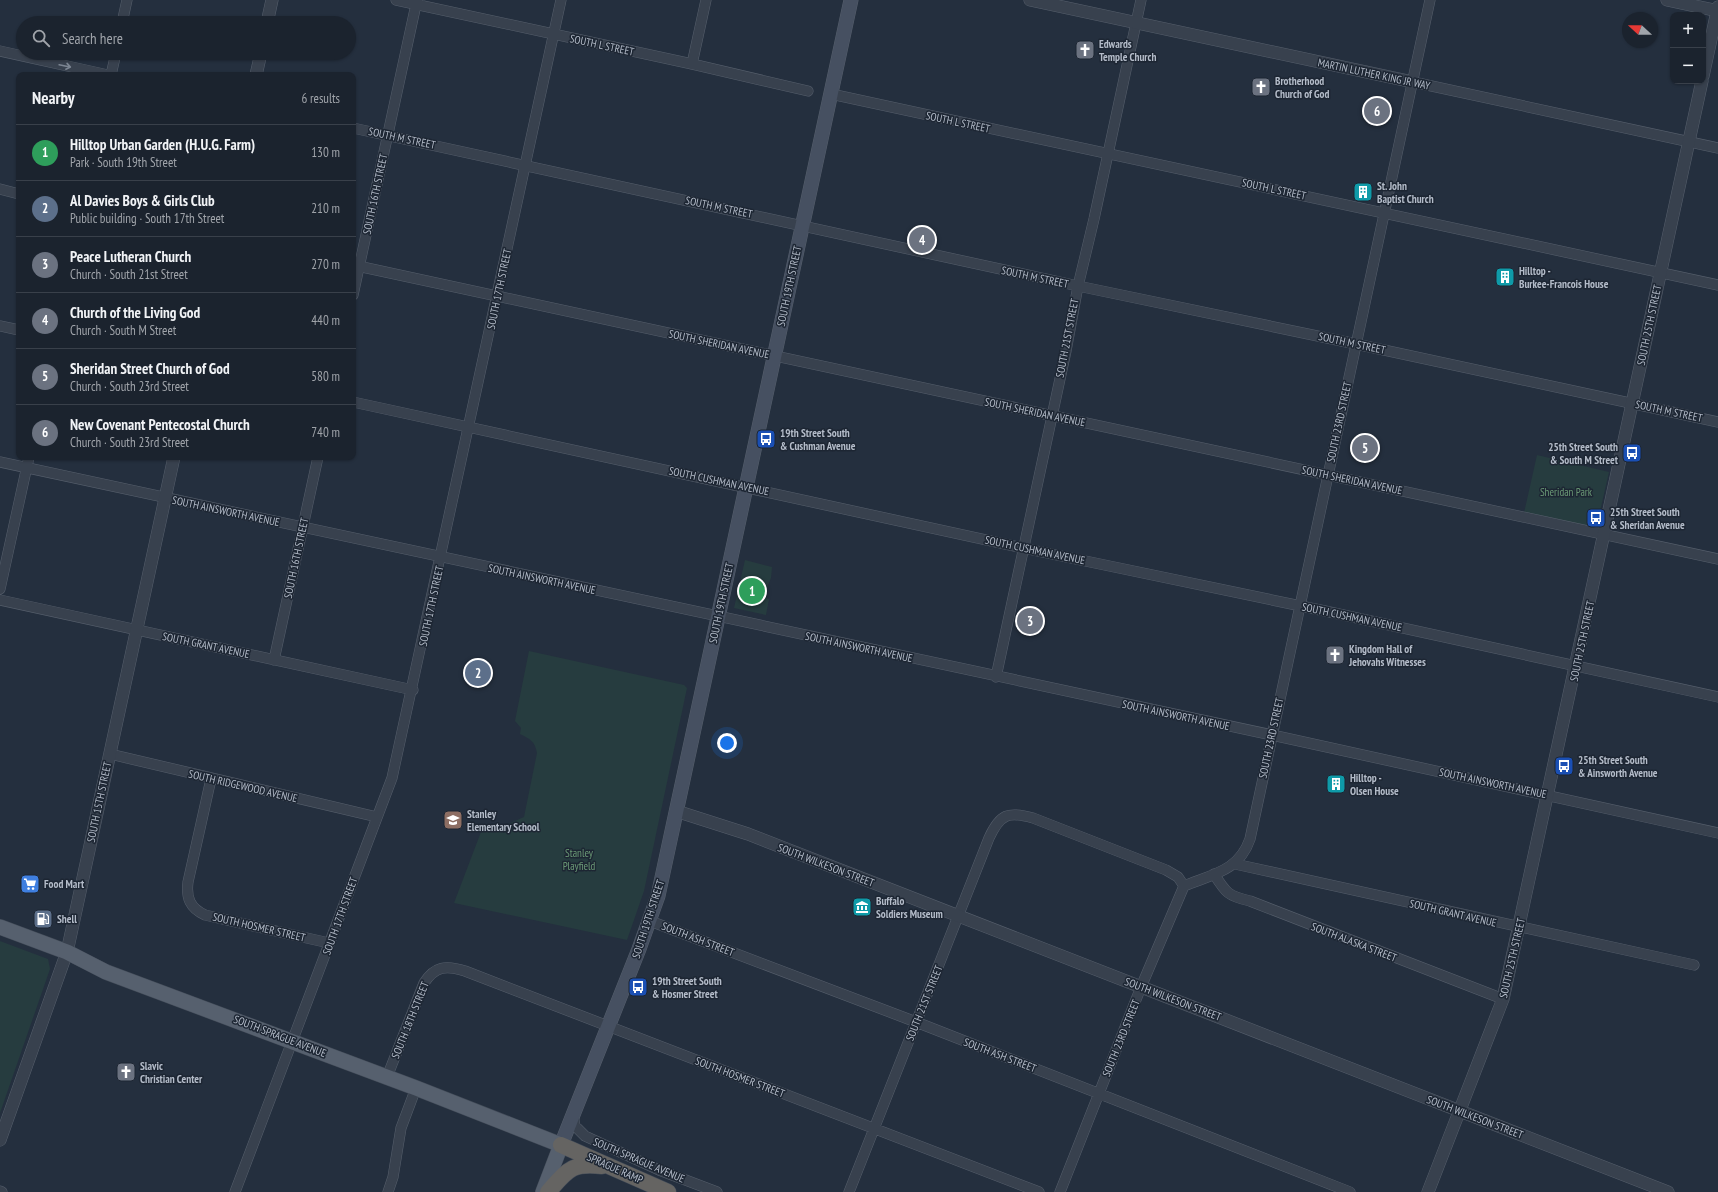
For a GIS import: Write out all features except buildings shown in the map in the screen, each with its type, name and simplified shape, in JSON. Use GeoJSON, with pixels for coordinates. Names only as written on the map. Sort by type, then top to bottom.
{"type":"FeatureCollection","features":[{"type":"Feature","properties":{"kind":"highway","name":"SPRAGUE RAMP"},"geometry":{"type":"LineString","coordinates":[[561,1145],[668,1192]]}},
{"type":"Feature","properties":{"kind":"highway"},"geometry":{"type":"LineString","coordinates":[[548,1192],[570,1169],[586,1165],[611,1167]]}},
{"type":"Feature","properties":{"kind":"main road","name":"SOUTH 19TH STREET"},"geometry":{"type":"LineString","coordinates":[[543,1192],[650,921],[664,867],[851,0]]}},
{"type":"Feature","properties":{"kind":"main road","name":"SOUTH SPRAGUE AVENUE"},"geometry":{"type":"LineString","coordinates":[[0,927],[67,952],[106,972],[293,1041],[561,1145]]}},
{"type":"Feature","properties":{"kind":"street"},"geometry":{"type":"LineString","coordinates":[[124,16],[127,0]]}},
{"type":"Feature","properties":{"kind":"street"},"geometry":{"type":"LineString","coordinates":[[269,16],[272,0]]}},
{"type":"Feature","properties":{"kind":"street","name":"SOUTH L STREET"},"geometry":{"type":"LineString","coordinates":[[396,0],[416,2],[808,91]]}},
{"type":"Feature","properties":{"kind":"street","name":"SOUTH 17TH STREET"},"geometry":{"type":"LineString","coordinates":[[236,1192],[392,778],[442,557],[561,0]]}},
{"type":"Feature","properties":{"kind":"street"},"geometry":{"type":"LineString","coordinates":[[692,64],[706,0]]}},
{"type":"Feature","properties":{"kind":"street","name":"MARTIN LUTHER KING JR WAY"},"geometry":{"type":"LineString","coordinates":[[1030,0],[1718,148]]}},
{"type":"Feature","properties":{"kind":"street","name":"SOUTH 21ST STREET"},"geometry":{"type":"LineString","coordinates":[[996,676],[1078,286],[1141,0]]}},
{"type":"Feature","properties":{"kind":"street","name":"SOUTH 23RD STREET"},"geometry":{"type":"LineString","coordinates":[[1214,874],[1235,864],[1244,853],[1250,839],[1430,0]]}},
{"type":"Feature","properties":{"kind":"street"},"geometry":{"type":"LineString","coordinates":[[1667,0],[1718,9],[1706,63]]}},
{"type":"Feature","properties":{"kind":"street","name":"SOUTH 16TH STREET"},"geometry":{"type":"LineString","coordinates":[[356,266],[416,2]]}},
{"type":"Feature","properties":{"kind":"street"},"geometry":{"type":"LineString","coordinates":[[0,51],[16,55]]}},
{"type":"Feature","properties":{"kind":"street"},"geometry":{"type":"LineString","coordinates":[[41,60],[95,72]]}},
{"type":"Feature","properties":{"kind":"street"},"geometry":{"type":"LineString","coordinates":[[110,72],[114,60]]}},
{"type":"Feature","properties":{"kind":"street"},"geometry":{"type":"LineString","coordinates":[[257,72],[259,60]]}},
{"type":"Feature","properties":{"kind":"street","name":"SOUTH 25TH STREET"},"geometry":{"type":"LineString","coordinates":[[1428,1192],[1503,999],[1605,535],[1701,84]]}},
{"type":"Feature","properties":{"kind":"street","name":"SOUTH L STREET"},"geometry":{"type":"LineString","coordinates":[[831,94],[1718,285]]}},
{"type":"Feature","properties":{"kind":"street","name":"SOUTH M STREET"},"geometry":{"type":"LineString","coordinates":[[356,129],[1078,286],[1718,422]]}},
{"type":"Feature","properties":{"kind":"street"},"geometry":{"type":"LineString","coordinates":[[0,189],[16,193]]}},
{"type":"Feature","properties":{"kind":"street","name":"SOUTH SHERIDAN AVENUE"},"geometry":{"type":"LineString","coordinates":[[356,266],[1718,559]]}},
{"type":"Feature","properties":{"kind":"street"},"geometry":{"type":"LineString","coordinates":[[0,326],[16,329]]}},
{"type":"Feature","properties":{"kind":"street","name":"SOUTH CUSHMAN AVENUE"},"geometry":{"type":"LineString","coordinates":[[356,403],[1718,697]]}},
{"type":"Feature","properties":{"kind":"street"},"geometry":{"type":"LineString","coordinates":[[0,589],[28,460]]}},
{"type":"Feature","properties":{"kind":"street","name":"SOUTH 15TH STREET"},"geometry":{"type":"LineString","coordinates":[[0,1140],[67,952],[173,460]]}},
{"type":"Feature","properties":{"kind":"street","name":"SOUTH 16TH STREET"},"geometry":{"type":"LineString","coordinates":[[274,660],[317,460]]}},
{"type":"Feature","properties":{"kind":"street","name":"SOUTH AINSWORTH AVENUE"},"geometry":{"type":"LineString","coordinates":[[0,462],[1272,735],[1718,833]]}},
{"type":"Feature","properties":{"kind":"street","name":"SOUTH GRANT AVENUE"},"geometry":{"type":"LineString","coordinates":[[0,600],[412,690]]}},
{"type":"Feature","properties":{"kind":"street","name":"SOUTH RIDGEWOOD AVENUE"},"geometry":{"type":"LineString","coordinates":[[110,754],[377,817]]}},
{"type":"Feature","properties":{"kind":"street","name":"SOUTH HOSMER STREET"},"geometry":{"type":"LineString","coordinates":[[211,779],[188,882],[187,894],[191,905],[205,915],[330,943]]}},
{"type":"Feature","properties":{"kind":"street","name":"SOUTH WILKESON STREET"},"geometry":{"type":"LineString","coordinates":[[676,811],[748,834],[1668,1192]]}},
{"type":"Feature","properties":{"kind":"street","name":"SOUTH 21ST STREET"},"geometry":{"type":"LineString","coordinates":[[848,1192],[992,830],[1003,816],[1014,814],[1033,818],[1166,870],[1178,877],[1184,886]]}},
{"type":"Feature","properties":{"kind":"street","name":"SOUTH GRANT AVENUE"},"geometry":{"type":"LineString","coordinates":[[1235,864],[1519,928],[1694,965]]}},
{"type":"Feature","properties":{"kind":"street"},"geometry":{"type":"LineString","coordinates":[[1184,886],[1214,874]]}},
{"type":"Feature","properties":{"kind":"street","name":"SOUTH ALASKA STREET"},"geometry":{"type":"LineString","coordinates":[[1214,874],[1228,894],[1250,901],[1503,999]]}},
{"type":"Feature","properties":{"kind":"street","name":"SOUTH 23RD STREET"},"geometry":{"type":"LineString","coordinates":[[1060,1192],[1141,987],[1184,886]]}},
{"type":"Feature","properties":{"kind":"street","name":"SOUTH ASH STREET"},"geometry":{"type":"LineString","coordinates":[[650,921],[916,1022],[1350,1192]]}},
{"type":"Feature","properties":{"kind":"street","name":"SOUTH HOSMER STREET"},"geometry":{"type":"LineString","coordinates":[[440,969],[451,967],[465,971],[1038,1192]]}},
{"type":"Feature","properties":{"kind":"street","name":"SOUTH 18TH STREET"},"geometry":{"type":"LineString","coordinates":[[387,1077],[424,983],[432,972],[440,969]]}},
{"type":"Feature","properties":{"kind":"street"},"geometry":{"type":"LineString","coordinates":[[388,1192],[393,1176],[401,1128],[416,1088]]}},
{"type":"Feature","properties":{"kind":"street","name":"SOUTH SPRAGUE AVENUE"},"geometry":{"type":"LineString","coordinates":[[573,1115],[575,1126],[584,1136],[659,1170],[717,1192]]}},
{"type":"Feature","properties":{"kind":"green space","name":"Sheridan Park"},"geometry":{"type":"Polygon","coordinates":[[[1537,455],[1609,472],[1596,529],[1524,513],[1537,455]]]}},
{"type":"Feature","properties":{"kind":"green space"},"geometry":{"type":"Polygon","coordinates":[[[745,560],[772,567],[771,578],[763,597],[769,599],[766,615],[734,608],[745,560]]]}},
{"type":"Feature","properties":{"kind":"green space","name":"Stanley Playfield"},"geometry":{"type":"Polygon","coordinates":[[[529,651],[684,685],[687,688],[644,891],[627,940],[454,903],[484,824],[506,832],[508,824],[524,817],[537,753],[532,741],[520,734],[521,728],[515,721],[529,651]]]}},
{"type":"Feature","properties":{"kind":"green space"},"geometry":{"type":"Polygon","coordinates":[[[0,941],[48,959],[50,969],[0,1113],[0,941]]]}},
{"type":"Feature","properties":{"kind":"place","name":"Edwards Temple Church"},"geometry":{"type":"Point","coordinates":[1085,50]}},
{"type":"Feature","properties":{"kind":"place","name":"Brotherhood Church of God"},"geometry":{"type":"Point","coordinates":[1261,87]}},
{"type":"Feature","properties":{"kind":"place","name":"New Covenant Pentecostal Church"},"geometry":{"type":"Point","coordinates":[1377,111]}},
{"type":"Feature","properties":{"kind":"place","name":"St. John Baptist Church"},"geometry":{"type":"Point","coordinates":[1363,192]}},
{"type":"Feature","properties":{"kind":"place","name":"Church of the Living God"},"geometry":{"type":"Point","coordinates":[922,240]}},
{"type":"Feature","properties":{"kind":"place","name":"Hilltop - Burkee-Francois House"},"geometry":{"type":"Point","coordinates":[1505,277]}},
{"type":"Feature","properties":{"kind":"place","name":"19th Street South & Cushman Avenue"},"geometry":{"type":"Point","coordinates":[766,439]}},
{"type":"Feature","properties":{"kind":"place","name":"Sheridan Street Church of God"},"geometry":{"type":"Point","coordinates":[1365,448]}},
{"type":"Feature","properties":{"kind":"place","name":"25th Street South & South M Street"},"geometry":{"type":"Point","coordinates":[1632,453]}},
{"type":"Feature","properties":{"kind":"place","name":"25th Street South & Sheridan Avenue"},"geometry":{"type":"Point","coordinates":[1596,518]}},
{"type":"Feature","properties":{"kind":"place","name":"Hilltop Urban Garden (H.U.G. Farm)"},"geometry":{"type":"Point","coordinates":[752,591]}},
{"type":"Feature","properties":{"kind":"place","name":"Peace Lutheran Church"},"geometry":{"type":"Point","coordinates":[1030,621]}},
{"type":"Feature","properties":{"kind":"place","name":"Kingdom Hall of Jehovahs Witnesses"},"geometry":{"type":"Point","coordinates":[1335,655]}},
{"type":"Feature","properties":{"kind":"place","name":"Al Davies Boys & Girls Club"},"geometry":{"type":"Point","coordinates":[478,673]}},
{"type":"Feature","properties":{"kind":"place","name":"25th Street South & Ainsworth Avenue"},"geometry":{"type":"Point","coordinates":[1564,766]}},
{"type":"Feature","properties":{"kind":"place","name":"Hilltop - Olsen House"},"geometry":{"type":"Point","coordinates":[1336,784]}},
{"type":"Feature","properties":{"kind":"place","name":"Stanley Elementary School"},"geometry":{"type":"Point","coordinates":[453,820]}},
{"type":"Feature","properties":{"kind":"place","name":"Food Mart"},"geometry":{"type":"Point","coordinates":[30,884]}},
{"type":"Feature","properties":{"kind":"place","name":"Buffalo Soldiers Museum"},"geometry":{"type":"Point","coordinates":[862,907]}},
{"type":"Feature","properties":{"kind":"place","name":"Shell"},"geometry":{"type":"Point","coordinates":[43,919]}},
{"type":"Feature","properties":{"kind":"place","name":"19th Street South & Hosmer Street"},"geometry":{"type":"Point","coordinates":[638,987]}},
{"type":"Feature","properties":{"kind":"place","name":"Slavic Christian Center"},"geometry":{"type":"Point","coordinates":[126,1072]}}]}
